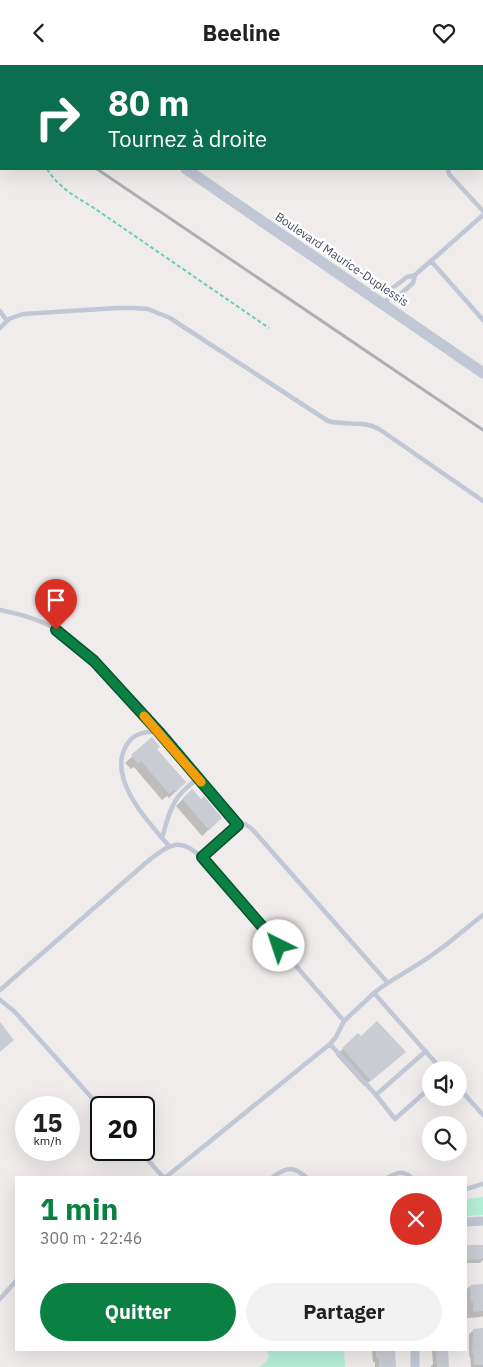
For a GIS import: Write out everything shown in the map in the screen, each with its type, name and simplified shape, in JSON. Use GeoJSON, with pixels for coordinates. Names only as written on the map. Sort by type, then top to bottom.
{"type":"FeatureCollection","features":[{"type":"Feature","properties":{"kind":"street","name":"Boulevard Maurice-Duplessis"},"geometry":{"type":"LineString","coordinates":[[188,170],[386,301],[483,373]]}},
{"type":"Feature","properties":{"kind":"street"},"geometry":{"type":"LineString","coordinates":[[467,1222],[483,1221]]}},
{"type":"Feature","properties":{"kind":"street"},"geometry":{"type":"LineString","coordinates":[[415,1351],[415,1367]]}},
{"type":"Feature","properties":{"kind":"lane"},"geometry":{"type":"LineString","coordinates":[[448,170],[449,174],[483,211]]}},
{"type":"Feature","properties":{"kind":"lane"},"geometry":{"type":"LineString","coordinates":[[386,301],[390,290],[407,277],[415,275],[483,215]]}},
{"type":"Feature","properties":{"kind":"lane"},"geometry":{"type":"LineString","coordinates":[[431,261],[483,320]]}},
{"type":"Feature","properties":{"kind":"lane"},"geometry":{"type":"LineString","coordinates":[[386,301],[397,297],[413,283],[415,275]]}},
{"type":"Feature","properties":{"kind":"lane"},"geometry":{"type":"LineString","coordinates":[[0,327],[7,321],[23,314],[117,307],[148,309],[158,312],[328,421],[336,423],[364,423],[379,429],[483,501]]}},
{"type":"Feature","properties":{"kind":"lane"},"geometry":{"type":"LineString","coordinates":[[0,311],[7,321]]}},
{"type":"Feature","properties":{"kind":"lane"},"geometry":{"type":"LineString","coordinates":[[0,610],[40,621],[56,630],[94,661],[159,732],[238,825]]}},
{"type":"Feature","properties":{"kind":"lane"},"geometry":{"type":"LineString","coordinates":[[159,732],[147,731],[133,737],[125,747],[120,762],[129,793],[137,807],[169,846]]}},
{"type":"Feature","properties":{"kind":"lane"},"geometry":{"type":"LineString","coordinates":[[162,838],[176,799],[198,778]]}},
{"type":"Feature","properties":{"kind":"lane"},"geometry":{"type":"LineString","coordinates":[[202,857],[238,825],[245,824],[252,829],[387,982]]}},
{"type":"Feature","properties":{"kind":"lane"},"geometry":{"type":"LineString","coordinates":[[0,990],[148,861],[169,846],[187,845],[202,857],[344,1021]]}},
{"type":"Feature","properties":{"kind":"lane"},"geometry":{"type":"LineString","coordinates":[[166,1176],[330,1044],[344,1021],[387,982],[444,947],[483,915]]}},
{"type":"Feature","properties":{"kind":"lane"},"geometry":{"type":"LineString","coordinates":[[374,993],[434,1061]]}},
{"type":"Feature","properties":{"kind":"lane"},"geometry":{"type":"LineString","coordinates":[[0,1000],[14,1011],[90,1096]]}},
{"type":"Feature","properties":{"kind":"lane"},"geometry":{"type":"LineString","coordinates":[[330,1044],[395,1119],[422,1095]]}},
{"type":"Feature","properties":{"kind":"lane"},"geometry":{"type":"LineString","coordinates":[[376,1095],[426,1051]]}},
{"type":"Feature","properties":{"kind":"lane"},"geometry":{"type":"LineString","coordinates":[[467,1097],[483,1115]]}},
{"type":"Feature","properties":{"kind":"lane"},"geometry":{"type":"LineString","coordinates":[[150,1161],[164,1176]]}},
{"type":"Feature","properties":{"kind":"lane"},"geometry":{"type":"LineString","coordinates":[[274,1176],[287,1169],[304,1176]]}},
{"type":"Feature","properties":{"kind":"lane"},"geometry":{"type":"LineString","coordinates":[[390,1176],[395,1173],[402,1173],[409,1176]]}},
{"type":"Feature","properties":{"kind":"lane"},"geometry":{"type":"LineString","coordinates":[[467,1189],[483,1184]]}},
{"type":"Feature","properties":{"kind":"lane"},"geometry":{"type":"LineString","coordinates":[[0,1299],[15,1282]]}},
{"type":"Feature","properties":{"kind":"path"},"geometry":{"type":"LineString","coordinates":[[48,170],[66,191],[94,208],[269,328]]}},
{"type":"Feature","properties":{"kind":"green space"},"geometry":{"type":"Polygon","coordinates":[[[483,1197],[483,1215],[467,1216],[467,1199],[483,1197]]]}},
{"type":"Feature","properties":{"kind":"green space"},"geometry":{"type":"Polygon","coordinates":[[[266,1351],[344,1351],[345,1367],[259,1367],[266,1362],[269,1356],[266,1351]]]}},
{"type":"Feature","properties":{"kind":"building"},"geometry":{"type":"Polygon","coordinates":[[[152,737],[160,747],[157,749],[186,782],[176,792],[174,790],[169,794],[141,761],[138,764],[131,755],[152,737]]]}},
{"type":"Feature","properties":{"kind":"building"},"geometry":{"type":"Polygon","coordinates":[[[192,789],[201,799],[204,796],[222,818],[209,830],[182,799],[192,789]]]}},
{"type":"Feature","properties":{"kind":"building"},"geometry":{"type":"Polygon","coordinates":[[[377,1021],[406,1052],[371,1081],[342,1048],[358,1033],[361,1036],[377,1021]]]}},
{"type":"Feature","properties":{"kind":"building"},"geometry":{"type":"Polygon","coordinates":[[[0,1022],[14,1040],[0,1052],[0,1022]]]}},
{"type":"Feature","properties":{"kind":"building"},"geometry":{"type":"Polygon","coordinates":[[[467,1245],[483,1245],[483,1259],[467,1260],[467,1245]]]}},
{"type":"Feature","properties":{"kind":"building"},"geometry":{"type":"Polygon","coordinates":[[[483,1284],[483,1311],[473,1312],[470,1285],[483,1284]]]}},
{"type":"Feature","properties":{"kind":"building"},"geometry":{"type":"Polygon","coordinates":[[[483,1328],[483,1365],[474,1365],[474,1353],[472,1353],[473,1329],[483,1328]]]}},
{"type":"Feature","properties":{"kind":"building"},"geometry":{"type":"Polygon","coordinates":[[[376,1351],[395,1351],[396,1367],[379,1367],[379,1358],[376,1358],[376,1351]]]}},
{"type":"Feature","properties":{"kind":"building"},"geometry":{"type":"Polygon","coordinates":[[[436,1351],[448,1351],[449,1367],[437,1367],[436,1351]]]}},
{"type":"Feature","properties":{"kind":"railway"},"geometry":{"type":"LineString","coordinates":[[98,170],[483,430]]}},
{"type":"Feature","properties":{"kind":"slow traffic"},"geometry":{"type":"LineString","coordinates":[[144,716],[201,782]]}},
{"type":"Feature","properties":{"kind":"route"},"geometry":{"type":"LineString","coordinates":[[56,630],[94,661],[159,732],[238,825],[202,857],[279,946]]}}]}
